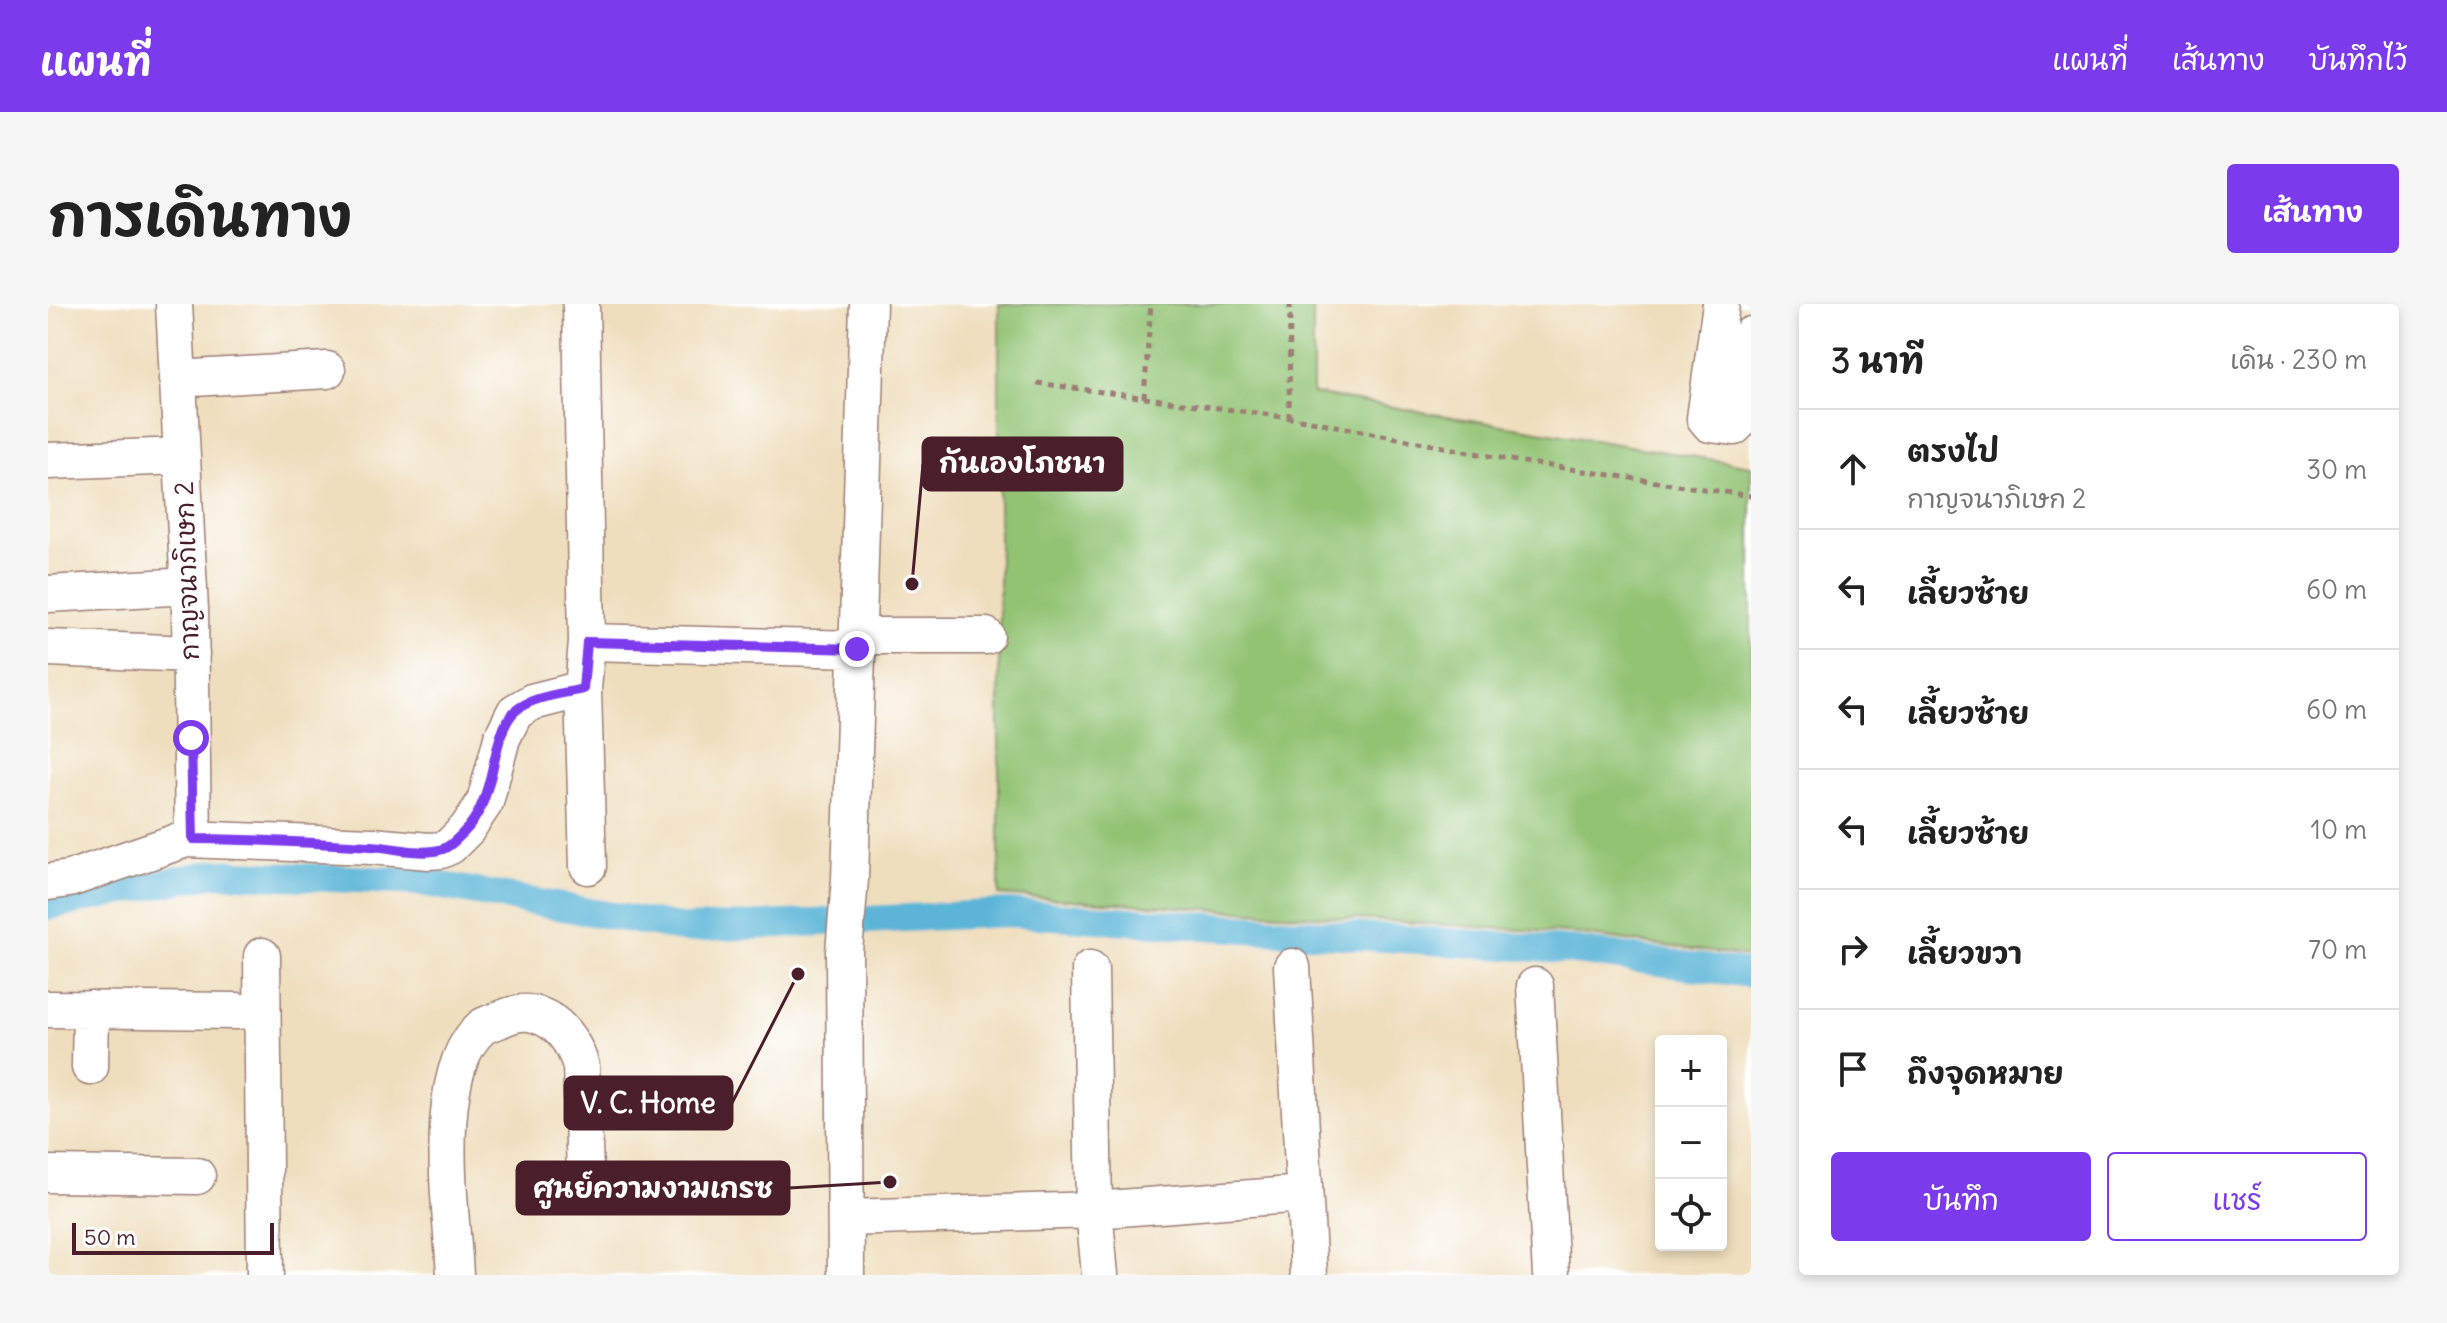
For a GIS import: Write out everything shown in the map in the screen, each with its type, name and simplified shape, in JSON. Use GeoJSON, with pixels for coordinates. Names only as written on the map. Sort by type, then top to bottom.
{"type":"FeatureCollection","features":[{"type":"Feature","properties":{"kind":"street","name":"กาญจนาภิเษก 2"},"geometry":{"type":"LineString","coordinates":[[174,304],[189,586],[193,839]]}},
{"type":"Feature","properties":{"kind":"street"},"geometry":{"type":"LineString","coordinates":[[581,304],[587,642],[583,689],[588,866]]}},
{"type":"Feature","properties":{"kind":"street"},"geometry":{"type":"LineString","coordinates":[[846,1275],[844,952],[850,879],[868,304]]}},
{"type":"Feature","properties":{"kind":"street"},"geometry":{"type":"LineString","coordinates":[[1721,304],[1705,418],[1710,424],[1734,427],[1738,423],[1751,335]]}},
{"type":"Feature","properties":{"kind":"street"},"geometry":{"type":"LineString","coordinates":[[177,379],[327,370]]}},
{"type":"Feature","properties":{"kind":"street"},"geometry":{"type":"LineString","coordinates":[[48,461],[182,456]]}},
{"type":"Feature","properties":{"kind":"street"},"geometry":{"type":"LineString","coordinates":[[48,594],[189,586]]}},
{"type":"Feature","properties":{"kind":"street"},"geometry":{"type":"LineString","coordinates":[[587,642],[857,642],[986,636]]}},
{"type":"Feature","properties":{"kind":"street"},"geometry":{"type":"LineString","coordinates":[[48,648],[191,654]]}},
{"type":"Feature","properties":{"kind":"street"},"geometry":{"type":"LineString","coordinates":[[48,882],[69,879],[193,839],[441,850],[450,846],[467,829],[485,802],[502,738],[515,712],[550,696],[583,689]]}},
{"type":"Feature","properties":{"kind":"street"},"geometry":{"type":"LineString","coordinates":[[262,956],[265,1275]]}},
{"type":"Feature","properties":{"kind":"street"},"geometry":{"type":"LineString","coordinates":[[1292,967],[1309,1275]]}},
{"type":"Feature","properties":{"kind":"street"},"geometry":{"type":"LineString","coordinates":[[1090,969],[1094,1210],[1100,1275]]}},
{"type":"Feature","properties":{"kind":"street"},"geometry":{"type":"LineString","coordinates":[[1535,986],[1551,1275]]}},
{"type":"Feature","properties":{"kind":"street"},"geometry":{"type":"LineString","coordinates":[[48,1009],[238,1011]]}},
{"type":"Feature","properties":{"kind":"street"},"geometry":{"type":"LineString","coordinates":[[90,1067],[91,1009]]}},
{"type":"Feature","properties":{"kind":"street"},"geometry":{"type":"LineString","coordinates":[[455,1275],[447,1136],[450,1099],[455,1073],[463,1054],[483,1027],[508,1016],[528,1012],[539,1015],[567,1036],[581,1066],[585,1171]]}},
{"type":"Feature","properties":{"kind":"street"},"geometry":{"type":"LineString","coordinates":[[48,1174],[197,1176]]}},
{"type":"Feature","properties":{"kind":"street"},"geometry":{"type":"LineString","coordinates":[[846,1218],[1094,1210],[1303,1194]]}},
{"type":"Feature","properties":{"kind":"path"},"geometry":{"type":"LineString","coordinates":[[1144,398],[1151,304]]}},
{"type":"Feature","properties":{"kind":"path"},"geometry":{"type":"LineString","coordinates":[[1289,418],[1290,304]]}},
{"type":"Feature","properties":{"kind":"path"},"geometry":{"type":"LineString","coordinates":[[1037,383],[1289,418],[1510,460],[1751,496]]}},
{"type":"Feature","properties":{"kind":"green space"},"geometry":{"type":"Polygon","coordinates":[[[999,304],[1313,304],[1313,394],[1751,466],[1751,957],[1568,933],[999,895],[999,304]]]}},
{"type":"Feature","properties":{"kind":"waterway"},"geometry":{"type":"LineString","coordinates":[[48,906],[215,873],[421,882],[686,929],[1008,913],[1568,950],[1751,974]]}},
{"type":"Feature","properties":{"kind":"place","name":"กันเองโภชนา"},"geometry":{"type":"Point","coordinates":[912,584]}},
{"type":"Feature","properties":{"kind":"place","name":"V. C. Home"},"geometry":{"type":"Point","coordinates":[798,974]}},
{"type":"Feature","properties":{"kind":"place","name":"ศูนย์ความงามเกรซ"},"geometry":{"type":"Point","coordinates":[890,1182]}},
{"type":"Feature","properties":{"kind":"route"},"geometry":{"type":"LineString","coordinates":[[191,738],[193,839],[441,850],[450,846],[467,829],[485,802],[502,738],[515,712],[532,702],[583,689],[587,642],[857,649]]}}]}
